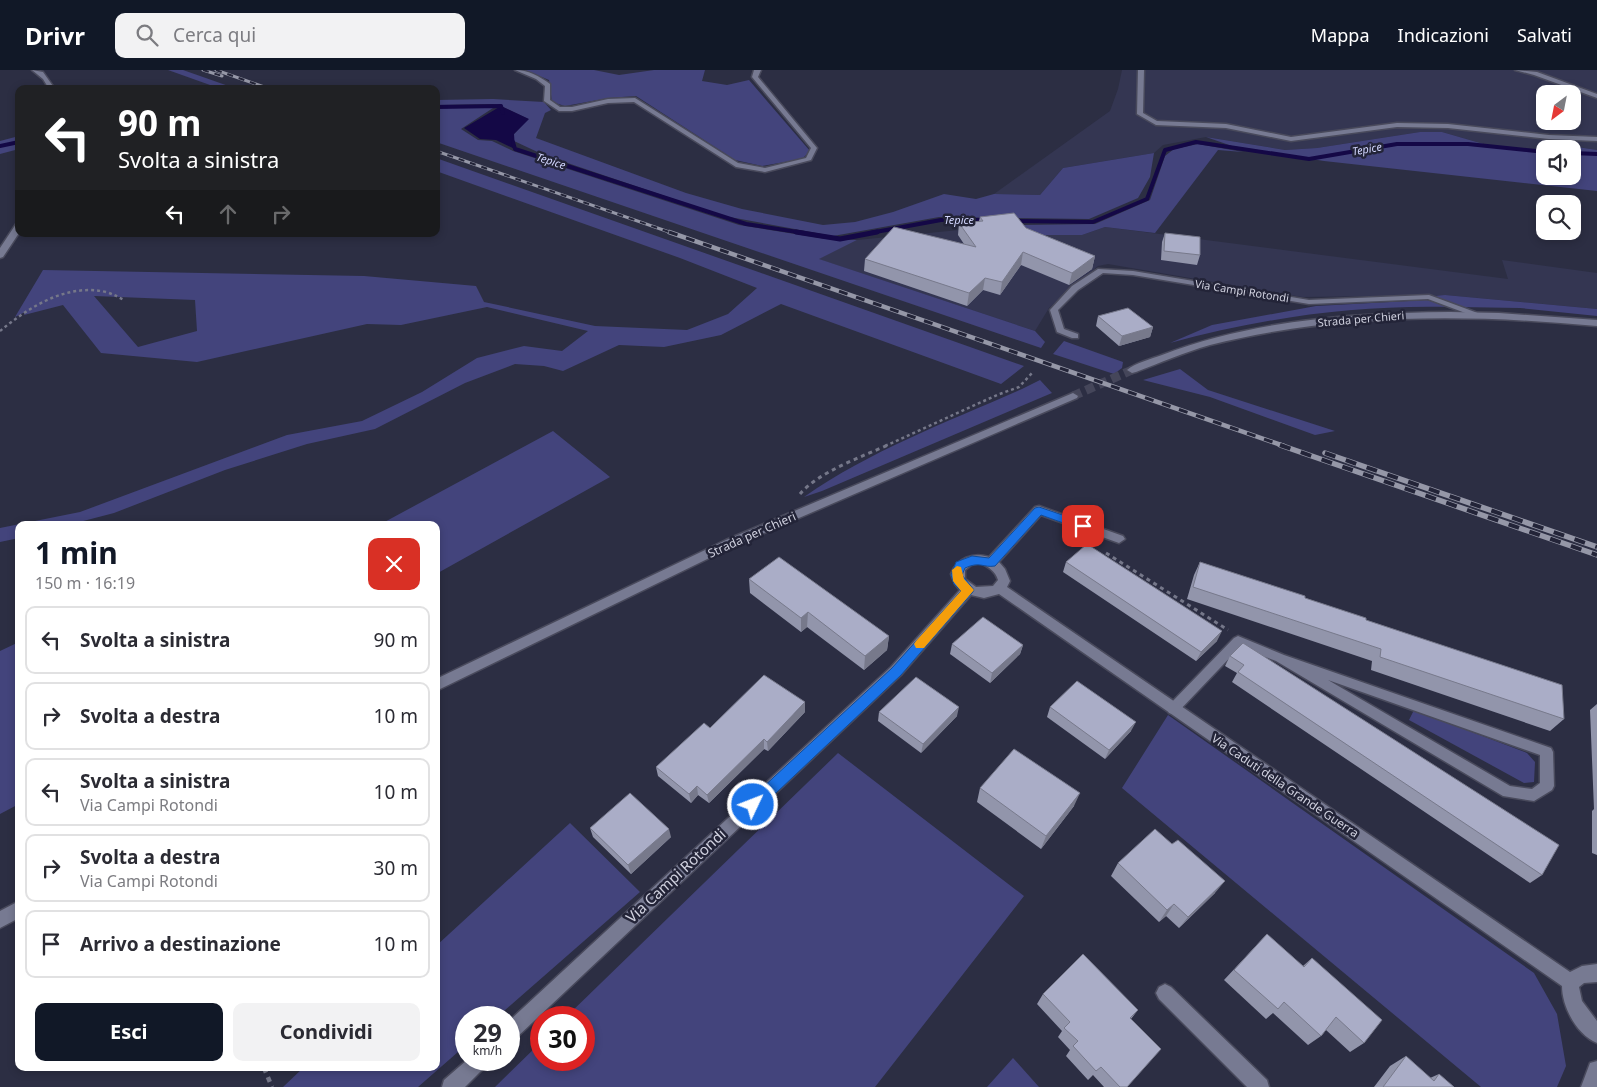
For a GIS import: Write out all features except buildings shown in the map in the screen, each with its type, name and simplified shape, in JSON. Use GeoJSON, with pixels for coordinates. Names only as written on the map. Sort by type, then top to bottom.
{"type":"FeatureCollection","features":[{"type":"Feature","properties":{"kind":"street"},"geometry":{"type":"LineString","coordinates":[[35,70],[41,73],[50,85]]}},
{"type":"Feature","properties":{"kind":"street"},"geometry":{"type":"LineString","coordinates":[[0,256],[15,232]]}},
{"type":"Feature","properties":{"kind":"street","name":"Strada per Chieri"},"geometry":{"type":"LineString","coordinates":[[1132,370],[1206,344],[1268,330],[1332,320],[1398,315],[1479,315],[1541,317],[1597,323]]}},
{"type":"Feature","properties":{"kind":"street","name":"Strada per Chieri"},"geometry":{"type":"LineString","coordinates":[[440,683],[730,543],[1073,396]]}},
{"type":"Feature","properties":{"kind":"street"},"geometry":{"type":"LineString","coordinates":[[991,563],[1039,510],[1119,539]]}},
{"type":"Feature","properties":{"kind":"street"},"geometry":{"type":"LineString","coordinates":[[980,559],[991,563],[1003,575],[1004,581],[999,588],[990,593],[983,594],[968,590],[958,581],[956,575],[960,565],[980,559]]}},
{"type":"Feature","properties":{"kind":"street","name":"Via Caduti della Grande Guerra"},"geometry":{"type":"LineString","coordinates":[[999,588],[1572,983]]}},
{"type":"Feature","properties":{"kind":"street","name":"Via Campi Rotondi"},"geometry":{"type":"LineString","coordinates":[[520,1023],[896,671],[968,590]]}},
{"type":"Feature","properties":{"kind":"street"},"geometry":{"type":"LineString","coordinates":[[0,920],[15,911]]}},
{"type":"Feature","properties":{"kind":"street"},"geometry":{"type":"LineString","coordinates":[[1597,973],[1586,972],[1577,976],[1572,983],[1570,991],[1577,1013],[1597,1034]]}},
{"type":"Feature","properties":{"kind":"street"},"geometry":{"type":"LineString","coordinates":[[1165,993],[1260,1087]]}},
{"type":"Feature","properties":{"kind":"street"},"geometry":{"type":"LineString","coordinates":[[1590,1087],[1597,1070]]}},
{"type":"Feature","properties":{"kind":"street"},"geometry":{"type":"LineString","coordinates":[[451,1087],[468,1071]]}},
{"type":"Feature","properties":{"kind":"lane"},"geometry":{"type":"LineString","coordinates":[[518,70],[538,78],[548,85],[547,101],[559,109],[608,101],[635,100],[736,165],[765,170],[809,159],[814,148],[755,77],[758,70]]}},
{"type":"Feature","properties":{"kind":"lane"},"geometry":{"type":"LineString","coordinates":[[1141,70],[1140,114],[1156,123],[1226,126],[1291,138],[1397,125],[1448,126],[1597,139]]}},
{"type":"Feature","properties":{"kind":"lane"},"geometry":{"type":"LineString","coordinates":[[1518,70],[1535,73],[1597,96]]}},
{"type":"Feature","properties":{"kind":"lane","name":"Via Campi Rotondi"},"geometry":{"type":"LineString","coordinates":[[1075,336],[1060,330],[1054,310],[1075,288],[1101,271],[1132,273],[1309,302],[1429,298],[1479,315]]}},
{"type":"Feature","properties":{"kind":"lane"},"geometry":{"type":"LineString","coordinates":[[1173,709],[1238,641],[1280,658],[1546,752],[1547,786],[1534,796],[1508,792],[1280,658]]}},
{"type":"Feature","properties":{"kind":"path"},"geometry":{"type":"LineString","coordinates":[[0,332],[32,307],[53,296],[80,290],[106,291],[124,300]]}},
{"type":"Feature","properties":{"kind":"path"},"geometry":{"type":"LineString","coordinates":[[781,522],[804,489],[835,468],[997,395],[1019,387],[1033,372]]}},
{"type":"Feature","properties":{"kind":"path"},"geometry":{"type":"LineString","coordinates":[[1083,526],[1102,550],[1229,631],[1238,641]]}},
{"type":"Feature","properties":{"kind":"path"},"geometry":{"type":"LineString","coordinates":[[265,1071],[272,1087]]}},
{"type":"Feature","properties":{"kind":"shaded area"},"geometry":{"type":"Polygon","coordinates":[[[168,70],[183,70],[226,85],[210,85],[168,70]]]}},
{"type":"Feature","properties":{"kind":"shaded area"},"geometry":{"type":"Polygon","coordinates":[[[525,70],[594,70],[619,75],[654,70],[705,70],[702,81],[727,85],[749,80],[810,151],[802,159],[762,166],[735,160],[636,96],[609,98],[565,106],[552,102],[549,80],[525,70]]]}},
{"type":"Feature","properties":{"kind":"shaded area"},"geometry":{"type":"Polygon","coordinates":[[[1122,70],[1597,70],[1597,150],[1581,148],[1581,140],[1536,140],[1536,150],[1487,145],[1442,132],[1420,132],[1317,148],[1285,150],[1206,137],[1163,145],[1154,153],[1063,168],[1040,195],[994,194],[1110,111],[1122,70]]]}},
{"type":"Feature","properties":{"kind":"shaded area"},"geometry":{"type":"Polygon","coordinates":[[[493,99],[544,102],[551,110],[545,113],[536,138],[686,193],[742,209],[823,225],[855,222],[893,212],[944,194],[976,199],[994,194],[1040,195],[1063,168],[1154,153],[1150,177],[1138,198],[1089,219],[939,217],[833,236],[724,216],[544,155],[514,141],[514,134],[528,119],[493,104],[440,105],[440,100],[493,99]]]}},
{"type":"Feature","properties":{"kind":"shaded area"},"geometry":{"type":"Polygon","coordinates":[[[501,106],[529,119],[514,134],[515,149],[496,140],[480,139],[464,128],[501,106]]]}},
{"type":"Feature","properties":{"kind":"shaded area"},"geometry":{"type":"Polygon","coordinates":[[[440,108],[493,108],[461,129],[478,140],[492,141],[513,151],[739,225],[826,239],[857,240],[819,259],[1035,331],[1045,342],[1041,348],[440,143],[440,108]]]}},
{"type":"Feature","properties":{"kind":"shaded area"},"geometry":{"type":"Polygon","coordinates":[[[1420,132],[1442,132],[1487,145],[1536,150],[1536,184],[1324,161],[1232,146],[1206,137],[1285,150],[1317,148],[1420,132]]]}},
{"type":"Feature","properties":{"kind":"shaded area"},"geometry":{"type":"Polygon","coordinates":[[[15,137],[15,150],[0,154],[0,141],[15,137]]]}},
{"type":"Feature","properties":{"kind":"shaded area"},"geometry":{"type":"Polygon","coordinates":[[[1198,144],[1243,152],[1218,150],[1155,233],[1105,227],[1082,235],[1027,235],[1023,225],[1095,224],[1150,200],[1165,156],[1174,149],[1198,144]]]}},
{"type":"Feature","properties":{"kind":"shaded area"},"geometry":{"type":"Polygon","coordinates":[[[1581,148],[1597,150],[1597,191],[1542,185],[1581,185],[1581,148]]]}},
{"type":"Feature","properties":{"kind":"shaded area"},"geometry":{"type":"Polygon","coordinates":[[[440,159],[1024,366],[1001,384],[781,304],[721,335],[664,347],[619,345],[563,371],[544,366],[515,364],[465,383],[375,429],[307,444],[225,470],[114,513],[83,521],[35,521],[80,512],[287,435],[362,421],[422,392],[477,358],[524,346],[562,351],[588,331],[487,307],[401,325],[367,324],[197,362],[101,353],[63,305],[24,315],[25,312],[15,317],[43,270],[364,276],[476,286],[484,302],[595,326],[687,330],[728,314],[757,288],[680,258],[440,172],[440,159]],[[94,296],[138,347],[197,331],[195,300],[94,296]]]}},
{"type":"Feature","properties":{"kind":"shaded area"},"geometry":{"type":"Polygon","coordinates":[[[1023,225],[1027,235],[1082,235],[1105,227],[1508,279],[1502,260],[1597,273],[1597,309],[1445,295],[1302,297],[1108,264],[1098,266],[1049,308],[1035,331],[818,259],[857,240],[1023,225]]]}},
{"type":"Feature","properties":{"kind":"shaded area"},"geometry":{"type":"Polygon","coordinates":[[[1445,295],[1597,309],[1597,316],[1520,308],[1459,307],[1432,296],[1445,295]]]}},
{"type":"Feature","properties":{"kind":"shaded area"},"geometry":{"type":"Polygon","coordinates":[[[1427,300],[1448,307],[1378,308],[1308,315],[1204,334],[1170,343],[1212,325],[1316,306],[1427,300]]]}},
{"type":"Feature","properties":{"kind":"shaded area"},"geometry":{"type":"Polygon","coordinates":[[[1064,341],[1123,362],[1122,368],[1114,374],[1053,354],[1064,341]]]}},
{"type":"Feature","properties":{"kind":"shaded area"},"geometry":{"type":"Polygon","coordinates":[[[1180,369],[1208,390],[1335,431],[1315,435],[1210,397],[1143,380],[1180,369]]]}},
{"type":"Feature","properties":{"kind":"shaded area"},"geometry":{"type":"Polygon","coordinates":[[[1040,380],[1052,393],[804,497],[830,480],[883,451],[1040,380]]]}},
{"type":"Feature","properties":{"kind":"shaded area"},"geometry":{"type":"Polygon","coordinates":[[[553,431],[610,477],[440,572],[440,521],[386,521],[553,431]]]}},
{"type":"Feature","properties":{"kind":"shaded area"},"geometry":{"type":"Polygon","coordinates":[[[15,525],[15,539],[0,542],[0,528],[15,525]]]}},
{"type":"Feature","properties":{"kind":"shaded area"},"geometry":{"type":"Polygon","coordinates":[[[15,644],[15,806],[0,814],[0,651],[15,644]]]}},
{"type":"Feature","properties":{"kind":"shaded area"},"geometry":{"type":"Polygon","coordinates":[[[1414,710],[1527,753],[1535,762],[1534,782],[1524,783],[1409,720],[1414,710]]]}},
{"type":"Feature","properties":{"kind":"shaded area"},"geometry":{"type":"Polygon","coordinates":[[[1168,715],[1534,973],[1557,1014],[1566,1066],[1557,1087],[1481,1087],[1122,788],[1168,715]]]}},
{"type":"Feature","properties":{"kind":"shaded area"},"geometry":{"type":"Polygon","coordinates":[[[838,753],[1024,896],[875,1087],[495,1087],[511,1071],[520,1071],[520,1063],[530,1053],[530,1071],[595,1071],[595,1006],[577,1006],[838,753]]]}},
{"type":"Feature","properties":{"kind":"shaded area"},"geometry":{"type":"Polygon","coordinates":[[[570,823],[640,892],[510,1006],[455,1006],[455,1055],[440,1068],[440,942],[570,823]]]}},
{"type":"Feature","properties":{"kind":"shaded area"},"geometry":{"type":"Polygon","coordinates":[[[1013,1058],[1039,1087],[987,1087],[1013,1058]]]}},
{"type":"Feature","properties":{"kind":"shaded area"},"geometry":{"type":"Polygon","coordinates":[[[300,1071],[436,1071],[418,1087],[283,1087],[300,1071]]]}},
{"type":"Feature","properties":{"kind":"waterway","name":"Tepice"},"geometry":{"type":"LineString","coordinates":[[440,107],[501,106],[503,113]]}},
{"type":"Feature","properties":{"kind":"waterway","name":"Tepice"},"geometry":{"type":"LineString","coordinates":[[513,142],[515,149],[746,224],[804,233]]}},
{"type":"Feature","properties":{"kind":"waterway","name":"Tepice"},"geometry":{"type":"LineString","coordinates":[[1010,221],[1093,222],[1147,199],[1165,150],[1196,142],[1309,159],[1397,144],[1468,144],[1536,151]]}},
{"type":"Feature","properties":{"kind":"waterway","name":"Tepice"},"geometry":{"type":"LineString","coordinates":[[0,146],[15,143]]}},
{"type":"Feature","properties":{"kind":"waterway","name":"Tepice"},"geometry":{"type":"LineString","coordinates":[[1581,153],[1597,154]]}},
{"type":"Feature","properties":{"kind":"waterway","name":"Tepice"},"geometry":{"type":"LineString","coordinates":[[870,233],[941,220],[987,220]]}},
{"type":"Feature","properties":{"kind":"waterway","name":"Tepice"},"geometry":{"type":"LineString","coordinates":[[796,232],[840,239],[877,232]]}},
{"type":"Feature","properties":{"kind":"tunnel"},"geometry":{"type":"LineString","coordinates":[[1073,396],[1132,370]]}},
{"type":"Feature","properties":{"kind":"railway"},"geometry":{"type":"LineString","coordinates":[[203,70],[222,76]]}},
{"type":"Feature","properties":{"kind":"railway"},"geometry":{"type":"LineString","coordinates":[[216,70],[259,85]]}},
{"type":"Feature","properties":{"kind":"railway"},"geometry":{"type":"LineString","coordinates":[[440,152],[672,233]]}},
{"type":"Feature","properties":{"kind":"railway"},"geometry":{"type":"LineString","coordinates":[[669,232],[1284,446]]}},
{"type":"Feature","properties":{"kind":"railway"},"geometry":{"type":"LineString","coordinates":[[1280,445],[1597,555]]}},
{"type":"Feature","properties":{"kind":"railway"},"geometry":{"type":"LineString","coordinates":[[1325,453],[1597,547]]}},
{"type":"Feature","properties":{"kind":"slow traffic"},"geometry":{"type":"LineString","coordinates":[[920,644],[968,590],[958,581],[957,570]]}},
{"type":"Feature","properties":{"kind":"route"},"geometry":{"type":"LineString","coordinates":[[753,805],[896,671],[968,590],[962,586],[956,575],[960,565],[980,559],[991,563],[1039,510],[1083,526]]}}]}
